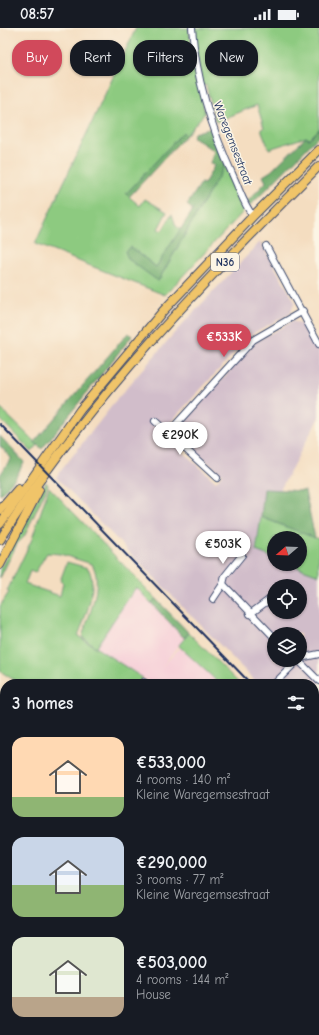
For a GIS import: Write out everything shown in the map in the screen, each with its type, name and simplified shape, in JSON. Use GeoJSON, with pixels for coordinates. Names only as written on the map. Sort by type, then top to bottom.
{"type":"FeatureCollection","features":[{"type":"Feature","properties":{"kind":"main road","name":"N36"},"geometry":{"type":"LineString","coordinates":[[0,524],[80,410],[163,311],[253,216],[319,150]]}},
{"type":"Feature","properties":{"kind":"main road","name":"N36"},"geometry":{"type":"LineString","coordinates":[[0,540],[40,480],[98,406],[168,324],[215,272],[319,166]]}},
{"type":"Feature","properties":{"kind":"main road"},"geometry":{"type":"LineString","coordinates":[[0,510],[20,487],[75,414],[80,410]]}},
{"type":"Feature","properties":{"kind":"main road"},"geometry":{"type":"LineString","coordinates":[[0,565],[54,463]]}},
{"type":"Feature","properties":{"kind":"street","name":"Waregemsestraat"},"geometry":{"type":"LineString","coordinates":[[192,28],[198,75],[211,123],[243,200],[253,216]]}},
{"type":"Feature","properties":{"kind":"street"},"geometry":{"type":"LineString","coordinates":[[266,246],[319,344]]}},
{"type":"Feature","properties":{"kind":"street"},"geometry":{"type":"LineString","coordinates":[[168,433],[253,340],[302,311]]}},
{"type":"Feature","properties":{"kind":"street"},"geometry":{"type":"LineString","coordinates":[[155,422],[217,478]]}},
{"type":"Feature","properties":{"kind":"street"},"geometry":{"type":"LineString","coordinates":[[213,599],[223,584],[225,576],[242,555]]}},
{"type":"Feature","properties":{"kind":"street"},"geometry":{"type":"LineString","coordinates":[[223,584],[267,630]]}},
{"type":"Feature","properties":{"kind":"street"},"geometry":{"type":"LineString","coordinates":[[250,614],[267,601]]}},
{"type":"Feature","properties":{"kind":"street"},"geometry":{"type":"LineString","coordinates":[[307,657],[319,654]]}},
{"type":"Feature","properties":{"kind":"street"},"geometry":{"type":"LineString","coordinates":[[279,679],[291,667]]}},
{"type":"Feature","properties":{"kind":"street"},"geometry":{"type":"LineString","coordinates":[[305,667],[317,679]]}},
{"type":"Feature","properties":{"kind":"shaded area"},"geometry":{"type":"Polygon","coordinates":[[[260,242],[295,302],[290,314],[255,332],[249,337],[166,427],[156,419],[152,424],[216,482],[222,474],[182,440],[178,436],[177,431],[255,342],[293,321],[305,326],[319,351],[319,417],[280,490],[264,490],[256,551],[267,555],[267,571],[307,571],[319,575],[319,679],[253,679],[56,477],[118,398],[177,330],[260,242]]]}},
{"type":"Feature","properties":{"kind":"shaded area"},"geometry":{"type":"Polygon","coordinates":[[[136,587],[184,638],[162,667],[180,647],[215,679],[144,679],[96,647],[136,587]]]}},
{"type":"Feature","properties":{"kind":"green space"},"geometry":{"type":"Polygon","coordinates":[[[136,28],[189,28],[191,40],[133,40],[133,76],[196,76],[205,113],[186,135],[183,132],[126,194],[140,206],[145,199],[167,212],[158,229],[162,231],[172,214],[176,226],[181,230],[156,267],[131,247],[128,258],[158,281],[225,165],[243,212],[165,295],[35,244],[114,76],[125,76],[125,52],[136,28]]]}},
{"type":"Feature","properties":{"kind":"green space"},"geometry":{"type":"Polygon","coordinates":[[[193,28],[319,28],[319,129],[309,139],[306,137],[269,149],[261,129],[264,128],[257,105],[216,122],[206,85],[202,86],[197,54],[197,40],[195,40],[193,28]]]}},
{"type":"Feature","properties":{"kind":"green space"},"geometry":{"type":"Polygon","coordinates":[[[210,128],[225,165],[158,281],[128,259],[125,251],[131,247],[156,267],[193,210],[187,205],[201,183],[204,184],[214,166],[210,163],[214,151],[193,137],[194,133],[210,128]]]}},
{"type":"Feature","properties":{"kind":"green space"},"geometry":{"type":"Polygon","coordinates":[[[319,129],[319,136],[250,206],[247,202],[266,182],[263,176],[271,171],[306,137],[309,139],[319,129]]]}},
{"type":"Feature","properties":{"kind":"green space"},"geometry":{"type":"Polygon","coordinates":[[[183,132],[186,135],[129,197],[126,194],[183,132]]]}},
{"type":"Feature","properties":{"kind":"green space"},"geometry":{"type":"Polygon","coordinates":[[[128,333],[132,336],[42,449],[34,442],[128,333]]]}},
{"type":"Feature","properties":{"kind":"green space"},"geometry":{"type":"Polygon","coordinates":[[[0,408],[38,445],[32,452],[0,419],[0,408]]]}},
{"type":"Feature","properties":{"kind":"green space"},"geometry":{"type":"Polygon","coordinates":[[[0,436],[24,462],[16,477],[0,495],[0,475],[11,458],[0,446],[0,436]]]}},
{"type":"Feature","properties":{"kind":"green space"},"geometry":{"type":"Polygon","coordinates":[[[46,482],[48,485],[24,537],[17,544],[0,578],[0,569],[46,482]]]}},
{"type":"Feature","properties":{"kind":"green space"},"geometry":{"type":"Polygon","coordinates":[[[49,487],[156,599],[151,603],[136,587],[96,647],[82,637],[96,591],[95,572],[92,564],[60,554],[47,553],[35,573],[30,571],[25,584],[60,596],[63,583],[60,581],[67,562],[88,568],[91,576],[92,593],[78,636],[143,678],[142,679],[12,679],[0,671],[0,606],[9,592],[7,591],[32,539],[49,487]]]}},
{"type":"Feature","properties":{"kind":"green space"},"geometry":{"type":"Polygon","coordinates":[[[264,489],[305,491],[315,538],[307,535],[307,531],[297,531],[261,517],[264,489]]]}},
{"type":"Feature","properties":{"kind":"green space"},"geometry":{"type":"Polygon","coordinates":[[[261,517],[298,531],[267,531],[267,555],[256,551],[261,517]]]}},
{"type":"Feature","properties":{"kind":"green space"},"geometry":{"type":"Polygon","coordinates":[[[307,534],[319,539],[319,575],[307,571],[307,534]]]}},
{"type":"Feature","properties":{"kind":"green space"},"geometry":{"type":"Polygon","coordinates":[[[156,599],[189,633],[184,638],[151,603],[156,599]]]}},
{"type":"Feature","properties":{"kind":"green space"},"geometry":{"type":"Polygon","coordinates":[[[189,633],[235,679],[215,679],[179,645],[189,633]]]}},
{"type":"Feature","properties":{"kind":"railway"},"geometry":{"type":"LineString","coordinates":[[0,424],[246,679]]}}]}
